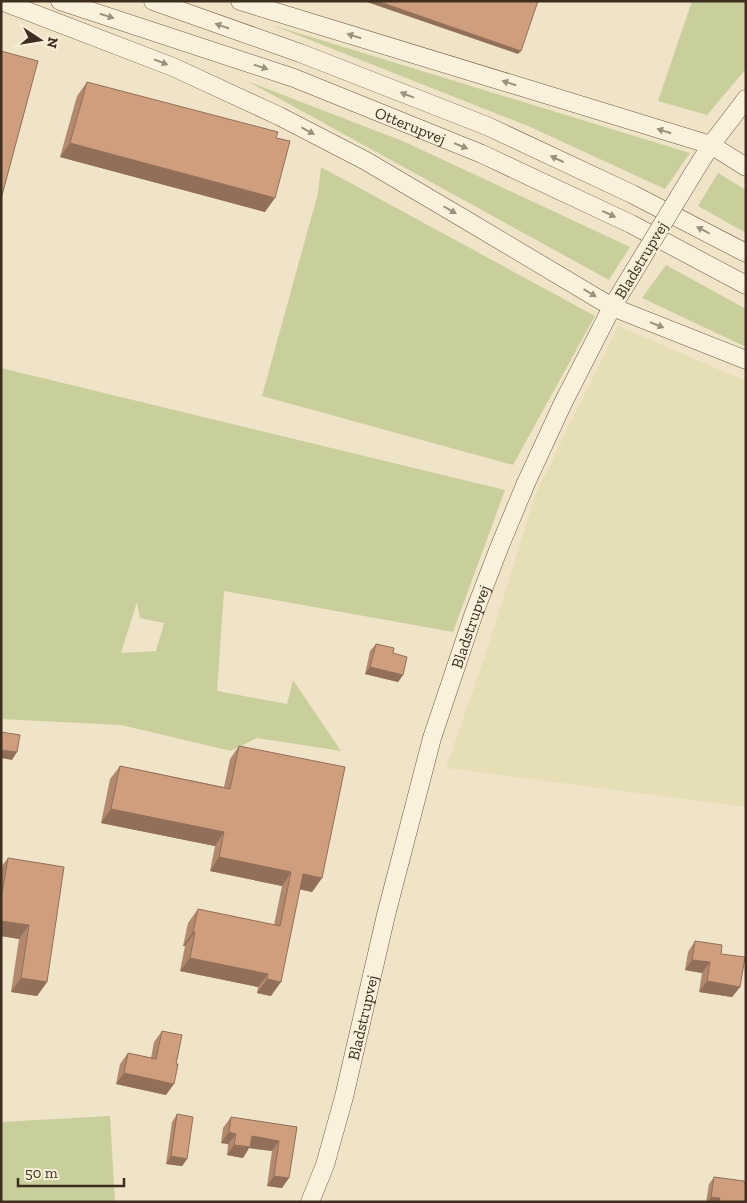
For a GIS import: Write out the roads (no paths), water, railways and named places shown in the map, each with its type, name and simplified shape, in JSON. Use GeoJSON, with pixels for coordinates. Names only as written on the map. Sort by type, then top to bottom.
{"type":"FeatureCollection","features":[{"type":"Feature","properties":{"kind":"main road"},"geometry":{"type":"LineString","coordinates":[[1,1],[173,67],[279,116],[366,161],[612,307],[746,360]]}},
{"type":"Feature","properties":{"kind":"main road","name":"Otterupvej"},"geometry":{"type":"LineString","coordinates":[[60,1],[294,78],[482,154],[631,224],[746,285]]}},
{"type":"Feature","properties":{"kind":"main road","name":"Otterupvej"},"geometry":{"type":"LineString","coordinates":[[153,1],[300,53],[487,126],[632,194],[746,253]]}},
{"type":"Feature","properties":{"kind":"main road"},"geometry":{"type":"LineString","coordinates":[[240,1],[711,145],[746,167]]}},
{"type":"Feature","properties":{"kind":"main road","name":"Bladstrupvej"},"geometry":{"type":"LineString","coordinates":[[310,1202],[325,1164],[344,1097],[386,915],[432,738],[474,613],[499,548],[563,404],[612,307],[711,145],[746,99]]}}]}
